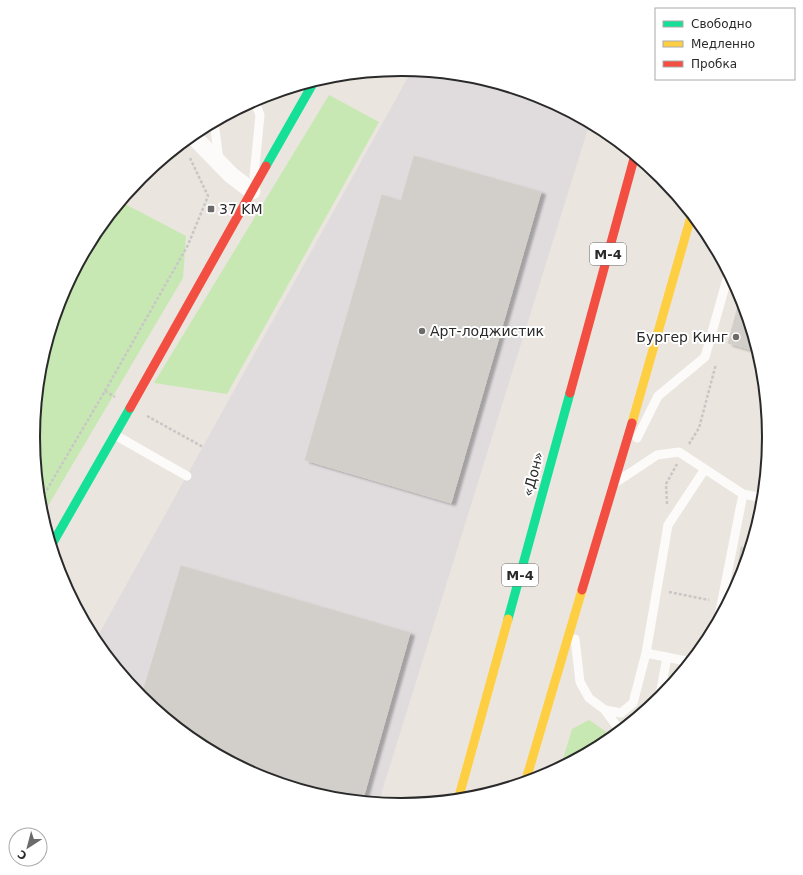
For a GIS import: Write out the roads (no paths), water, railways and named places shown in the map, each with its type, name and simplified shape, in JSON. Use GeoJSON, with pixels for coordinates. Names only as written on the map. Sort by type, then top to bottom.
{"type":"FeatureCollection","features":[{"type":"Feature","properties":{"kind":"main road"},"geometry":{"type":"LineString","coordinates":[[55,540],[312,87]]}},
{"type":"Feature","properties":{"kind":"main road","name":"«Дон»"},"geometry":{"type":"LineString","coordinates":[[460,794],[633,161]]}},
{"type":"Feature","properties":{"kind":"main road"},"geometry":{"type":"LineString","coordinates":[[527,776],[668,303],[690,220]]}},
{"type":"Feature","properties":{"kind":"street"},"geometry":{"type":"LineString","coordinates":[[197,140],[231,175],[252,192]]}},
{"type":"Feature","properties":{"kind":"lane"},"geometry":{"type":"LineString","coordinates":[[252,192],[260,115],[257,107]]}},
{"type":"Feature","properties":{"kind":"lane"},"geometry":{"type":"LineString","coordinates":[[215,128],[220,162]]}},
{"type":"Feature","properties":{"kind":"lane"},"geometry":{"type":"LineString","coordinates":[[614,484],[658,396],[705,357],[727,280]]}},
{"type":"Feature","properties":{"kind":"lane"},"geometry":{"type":"LineString","coordinates":[[115,435],[187,476]]}},
{"type":"Feature","properties":{"kind":"lane"},"geometry":{"type":"LineString","coordinates":[[614,484],[657,455],[679,452],[743,494],[758,497]]}},
{"type":"Feature","properties":{"kind":"lane"},"geometry":{"type":"LineString","coordinates":[[605,710],[621,713],[633,703],[646,653],[668,524],[705,470]]}},
{"type":"Feature","properties":{"kind":"lane"},"geometry":{"type":"LineString","coordinates":[[720,609],[743,494]]}},
{"type":"Feature","properties":{"kind":"lane"},"geometry":{"type":"LineString","coordinates":[[573,623],[580,682],[589,698],[605,710],[617,727]]}},
{"type":"Feature","properties":{"kind":"lane"},"geometry":{"type":"LineString","coordinates":[[646,653],[686,661]]}},
{"type":"Feature","properties":{"kind":"lane"},"geometry":{"type":"LineString","coordinates":[[661,689],[666,657]]}},
{"type":"Feature","properties":{"kind":"place","name":"37 KM"},"geometry":{"type":"Point","coordinates":[211,209]}},
{"type":"Feature","properties":{"kind":"place","name":"Арт-лоджистик"},"geometry":{"type":"Point","coordinates":[422,331]}},
{"type":"Feature","properties":{"kind":"place","name":"Бургер Кинг"},"geometry":{"type":"Point","coordinates":[736,337]}}]}
